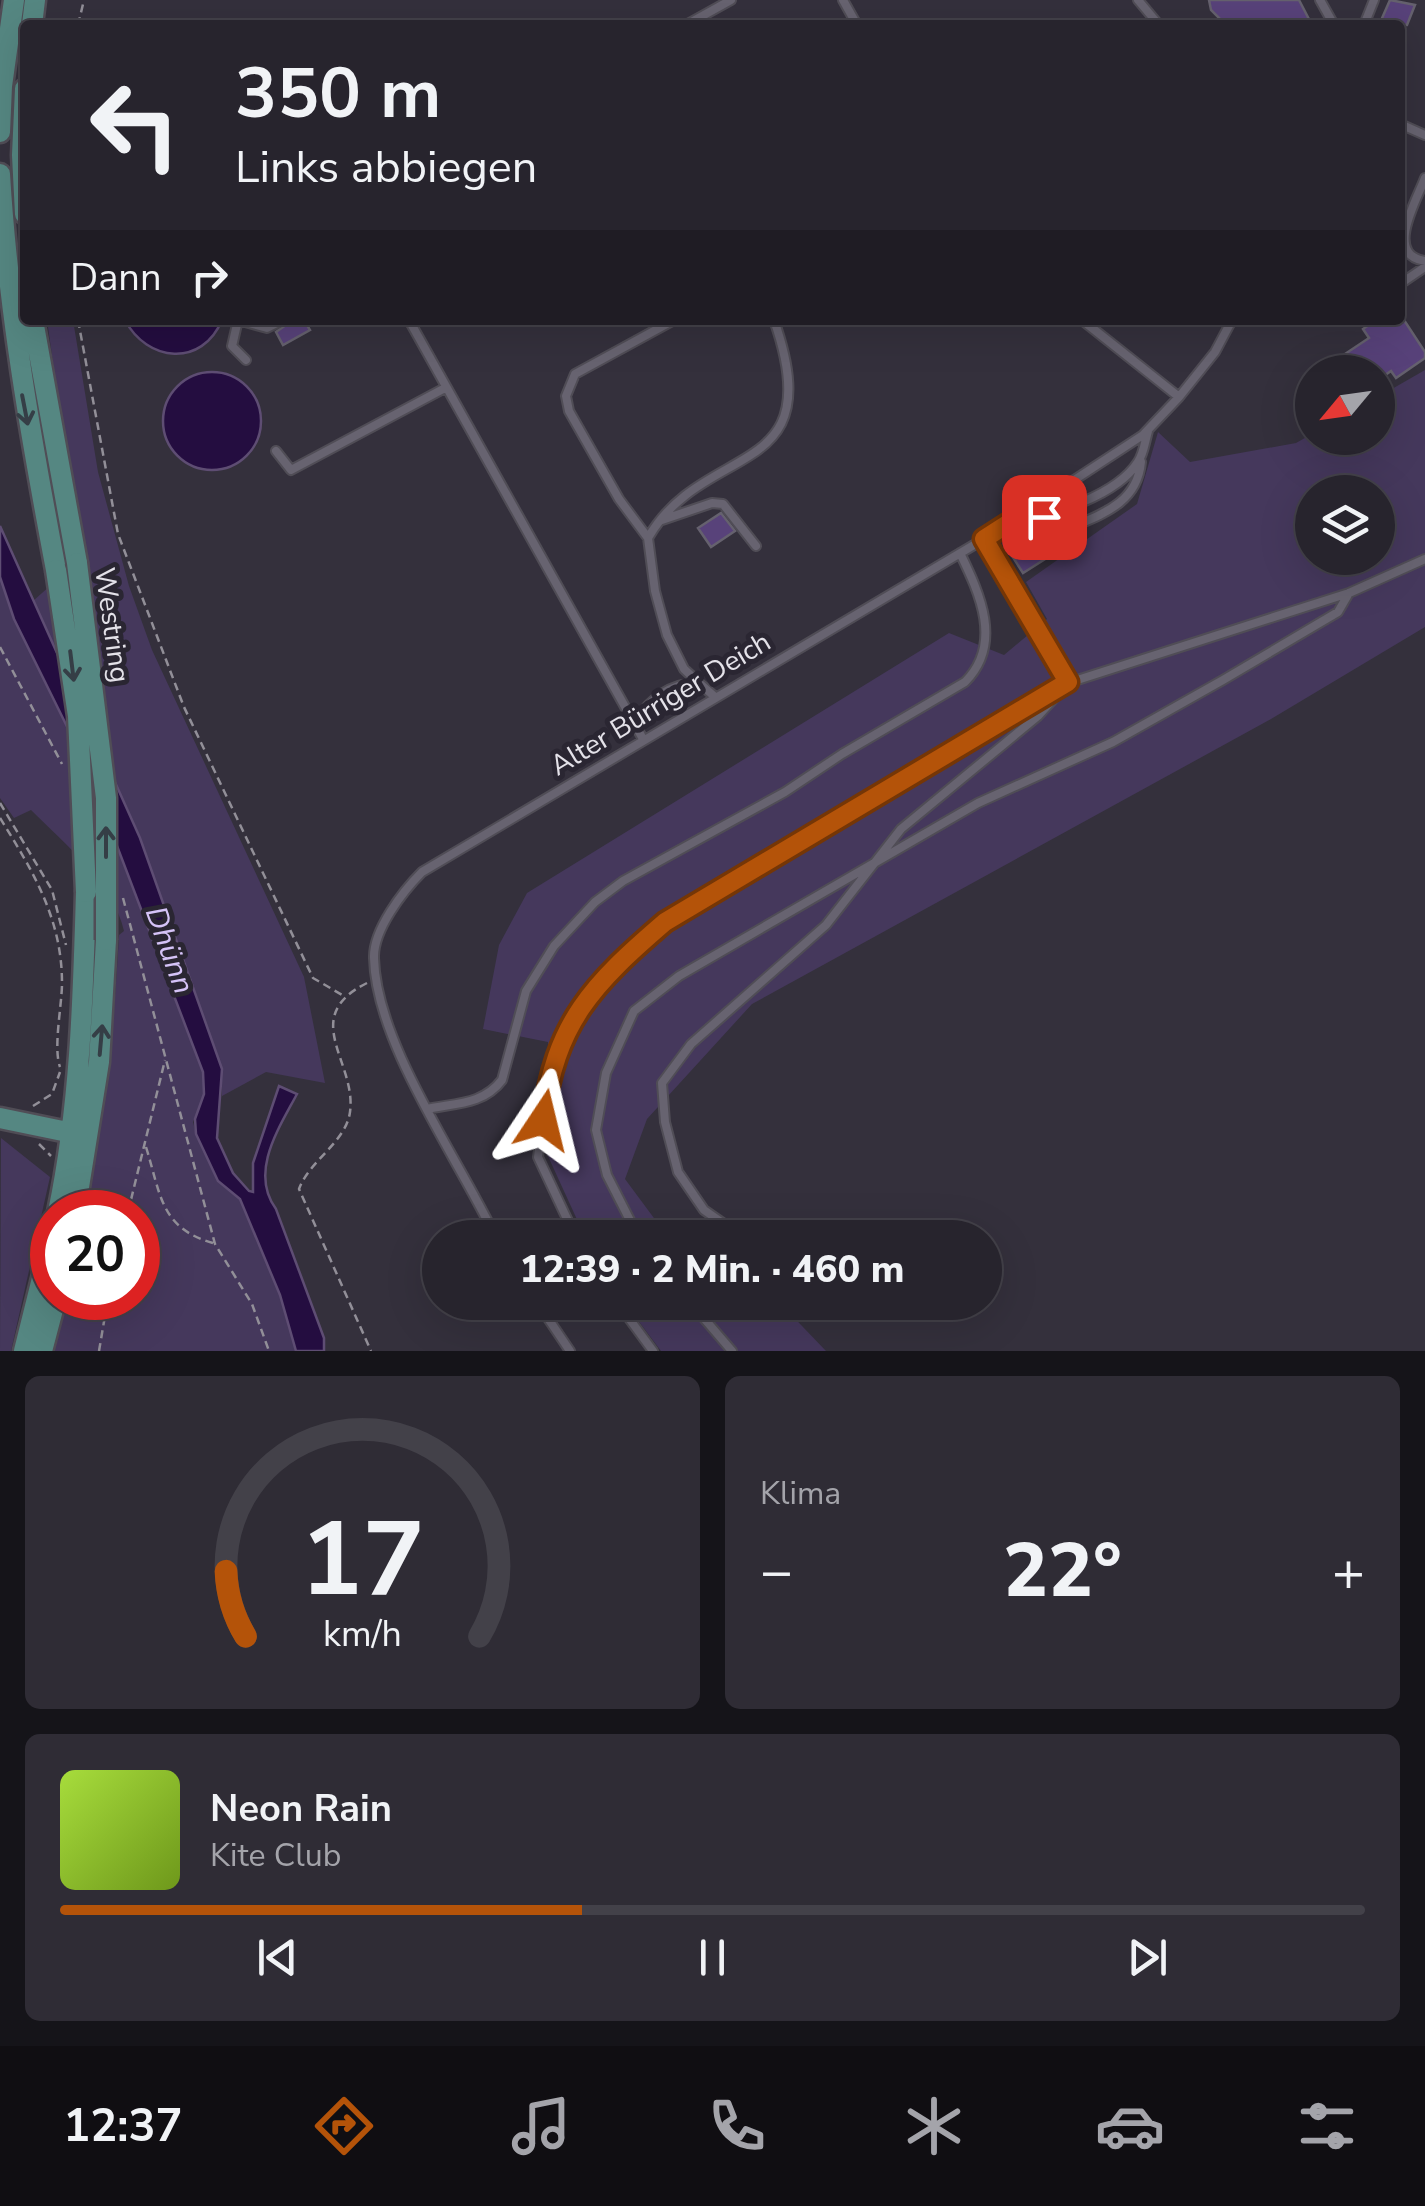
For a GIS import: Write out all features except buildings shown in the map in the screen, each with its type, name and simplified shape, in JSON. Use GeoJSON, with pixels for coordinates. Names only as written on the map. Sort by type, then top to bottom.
{"type":"FeatureCollection","features":[{"type":"Feature","properties":{"kind":"main road"},"geometry":{"type":"LineString","coordinates":[[0,132],[14,0]]}},
{"type":"Feature","properties":{"kind":"main road","name":"Westring"},"geometry":{"type":"LineString","coordinates":[[0,174],[7,283],[19,374],[56,570],[78,716],[86,892],[81,1135]]}},
{"type":"Feature","properties":{"kind":"main road","name":"Westring"},"geometry":{"type":"LineString","coordinates":[[34,325],[77,563],[106,798],[102,1033],[81,1135]]}},
{"type":"Feature","properties":{"kind":"main road"},"geometry":{"type":"LineString","coordinates":[[0,1118],[81,1135]]}},
{"type":"Feature","properties":{"kind":"main road"},"geometry":{"type":"LineString","coordinates":[[65,1190],[81,1135]]}},
{"type":"Feature","properties":{"kind":"main road"},"geometry":{"type":"LineString","coordinates":[[77,1190],[81,1135]]}},
{"type":"Feature","properties":{"kind":"main road"},"geometry":{"type":"LineString","coordinates":[[24,1351],[32,1320]]}},
{"type":"Feature","properties":{"kind":"main road"},"geometry":{"type":"LineString","coordinates":[[42,1351],[50,1320]]}},
{"type":"Feature","properties":{"kind":"lane"},"geometry":{"type":"LineString","coordinates":[[695,20],[731,0]]}},
{"type":"Feature","properties":{"kind":"lane"},"geometry":{"type":"LineString","coordinates":[[1138,0],[1155,20]]}},
{"type":"Feature","properties":{"kind":"lane"},"geometry":{"type":"LineString","coordinates":[[1405,233],[1425,178]]}},
{"type":"Feature","properties":{"kind":"lane"},"geometry":{"type":"LineString","coordinates":[[1405,249],[1425,264],[1405,280]]}},
{"type":"Feature","properties":{"kind":"lane"},"geometry":{"type":"LineString","coordinates":[[237,325],[232,346],[246,360]]}},
{"type":"Feature","properties":{"kind":"lane"},"geometry":{"type":"LineString","coordinates":[[412,325],[643,738]]}},
{"type":"Feature","properties":{"kind":"lane"},"geometry":{"type":"LineString","coordinates":[[665,325],[575,374],[566,396],[569,411],[610,484],[648,538],[655,591],[667,635],[684,669],[715,696]]}},
{"type":"Feature","properties":{"kind":"lane"},"geometry":{"type":"LineString","coordinates":[[648,538],[658,521],[684,498],[766,446],[781,429],[789,404],[784,350],[776,325]]}},
{"type":"Feature","properties":{"kind":"lane"},"geometry":{"type":"LineString","coordinates":[[1088,325],[1180,397]]}},
{"type":"Feature","properties":{"kind":"lane","name":"Alter Bürriger Deich"},"geometry":{"type":"LineString","coordinates":[[486,1220],[394,1042],[373,954],[398,896],[422,872],[984,539],[1149,428],[1180,397],[1215,352],[1229,325]]}},
{"type":"Feature","properties":{"kind":"lane"},"geometry":{"type":"LineString","coordinates":[[276,451],[290,470],[445,388]]}},
{"type":"Feature","properties":{"kind":"lane"},"geometry":{"type":"LineString","coordinates":[[1065,530],[1124,502],[1140,474],[1149,428]]}},
{"type":"Feature","properties":{"kind":"lane"},"geometry":{"type":"LineString","coordinates":[[1012,521],[1076,507],[1135,467],[1141,457]]}},
{"type":"Feature","properties":{"kind":"lane"},"geometry":{"type":"LineString","coordinates":[[658,521],[712,503],[723,504],[756,546]]}},
{"type":"Feature","properties":{"kind":"lane"},"geometry":{"type":"LineString","coordinates":[[984,539],[1068,682]]}},
{"type":"Feature","properties":{"kind":"lane"},"geometry":{"type":"LineString","coordinates":[[427,1109],[480,1100],[493,1092],[502,1080],[526,991],[554,946],[595,902],[623,881],[784,792],[965,682],[979,668],[986,619],[979,592],[960,553]]}},
{"type":"Feature","properties":{"kind":"lane"},"geometry":{"type":"LineString","coordinates":[[718,1220],[704,1210],[678,1172],[664,1122],[662,1083],[690,1044],[826,925],[902,830],[948,787],[1038,716],[1068,682],[1349,593],[1425,559]]}},
{"type":"Feature","properties":{"kind":"lane"},"geometry":{"type":"LineString","coordinates":[[630,1220],[607,1176],[596,1130],[606,1073],[634,1011],[679,976],[978,803],[1113,742],[1224,680],[1338,612],[1349,593]]}},
{"type":"Feature","properties":{"kind":"lane"},"geometry":{"type":"LineString","coordinates":[[634,722],[662,691],[698,682]]}},
{"type":"Feature","properties":{"kind":"lane"},"geometry":{"type":"LineString","coordinates":[[568,1220],[538,1157],[548,1082],[570,1020],[610,969],[665,922],[1058,692]]}},
{"type":"Feature","properties":{"kind":"lane"},"geometry":{"type":"LineString","coordinates":[[549,1320],[570,1351]]}},
{"type":"Feature","properties":{"kind":"lane"},"geometry":{"type":"LineString","coordinates":[[630,1320],[653,1351]]}},
{"type":"Feature","properties":{"kind":"lane"},"geometry":{"type":"LineString","coordinates":[[705,1320],[732,1351]]}},
{"type":"Feature","properties":{"kind":"path"},"geometry":{"type":"LineString","coordinates":[[79,325],[118,534],[184,707],[313,978],[344,996]]}},
{"type":"Feature","properties":{"kind":"path"},"geometry":{"type":"LineString","coordinates":[[0,802],[52,890]]}},
{"type":"Feature","properties":{"kind":"path"},"geometry":{"type":"LineString","coordinates":[[0,818],[45,894],[61,962],[57,1086],[46,1101],[30,1107]]}},
{"type":"Feature","properties":{"kind":"path"},"geometry":{"type":"LineString","coordinates":[[126,904],[215,1244],[252,1304],[269,1351]]}},
{"type":"Feature","properties":{"kind":"path"},"geometry":{"type":"LineString","coordinates":[[365,984],[344,996],[335,1012],[333,1028],[350,1094],[350,1114],[344,1128],[303,1177],[299,1188],[371,1351]]}},
{"type":"Feature","properties":{"kind":"path"},"geometry":{"type":"LineString","coordinates":[[134,1190],[166,1058]]}},
{"type":"Feature","properties":{"kind":"path"},"geometry":{"type":"LineString","coordinates":[[145,1146],[173,1223],[188,1236],[215,1244]]}},
{"type":"Feature","properties":{"kind":"path"},"geometry":{"type":"LineString","coordinates":[[99,1351],[104,1320]]}},
{"type":"Feature","properties":{"kind":"shaded area"},"geometry":{"type":"Polygon","coordinates":[[[48,325],[74,325],[98,472],[129,586],[152,650],[304,977],[325,1083],[266,1072],[222,1096],[222,1068],[140,838],[33,601],[86,554],[48,325]]]}},
{"type":"Feature","properties":{"kind":"shaded area"},"geometry":{"type":"Polygon","coordinates":[[[1425,370],[1425,627],[1271,719],[752,1004],[647,1119],[625,1179],[655,1220],[577,1220],[547,1154],[548,1042],[483,1029],[499,945],[527,893],[949,633],[1004,655],[1047,619],[1026,582],[1137,504],[1158,432],[1190,462],[1295,443],[1295,455],[1395,455],[1395,387],[1425,370]]]}},
{"type":"Feature","properties":{"kind":"shaded area"},"geometry":{"type":"Polygon","coordinates":[[[0,577],[104,809],[203,1072],[204,1094],[193,1122],[196,1134],[218,1181],[240,1199],[280,1295],[296,1351],[52,1351],[61,1320],[160,1320],[160,1190],[89,1190],[107,1074],[119,935],[124,931],[110,897],[72,850],[31,810],[14,818],[0,798],[0,577]]]}},
{"type":"Feature","properties":{"kind":"shaded area"},"geometry":{"type":"Polygon","coordinates":[[[1,1138],[50,1177],[47,1190],[30,1190],[30,1266],[11,1351],[0,1351],[1,1138]]]}},
{"type":"Feature","properties":{"kind":"shaded area"},"geometry":{"type":"Polygon","coordinates":[[[638,1320],[796,1320],[826,1351],[661,1351],[638,1320]]]}},
{"type":"Feature","properties":{"kind":"water"},"geometry":{"type":"Polygon","coordinates":[[[129,325],[219,325],[202,346],[174,354],[160,351],[129,325]]]}},
{"type":"Feature","properties":{"kind":"water"},"geometry":{"type":"Polygon","coordinates":[[[212,372],[231,376],[247,386],[257,402],[261,421],[257,440],[247,456],[231,466],[212,470],[193,466],[177,456],[167,440],[163,421],[167,402],[177,386],[193,376],[212,372]]]}},
{"type":"Feature","properties":{"kind":"water","name":"Dhünn"},"geometry":{"type":"Polygon","coordinates":[[[0,526],[140,838],[222,1069],[217,1138],[233,1173],[249,1191],[253,1192],[253,1163],[279,1086],[297,1094],[270,1150],[265,1180],[324,1338],[324,1351],[296,1351],[280,1295],[240,1199],[218,1181],[196,1134],[195,1119],[204,1094],[203,1072],[87,767],[14,619],[0,577],[0,526]]]}},
{"type":"Feature","properties":{"kind":"route"},"geometry":{"type":"LineString","coordinates":[[543,1120],[548,1082],[570,1020],[610,969],[665,922],[1058,692],[1068,682],[984,539],[1012,521],[1044,517]]}}]}
